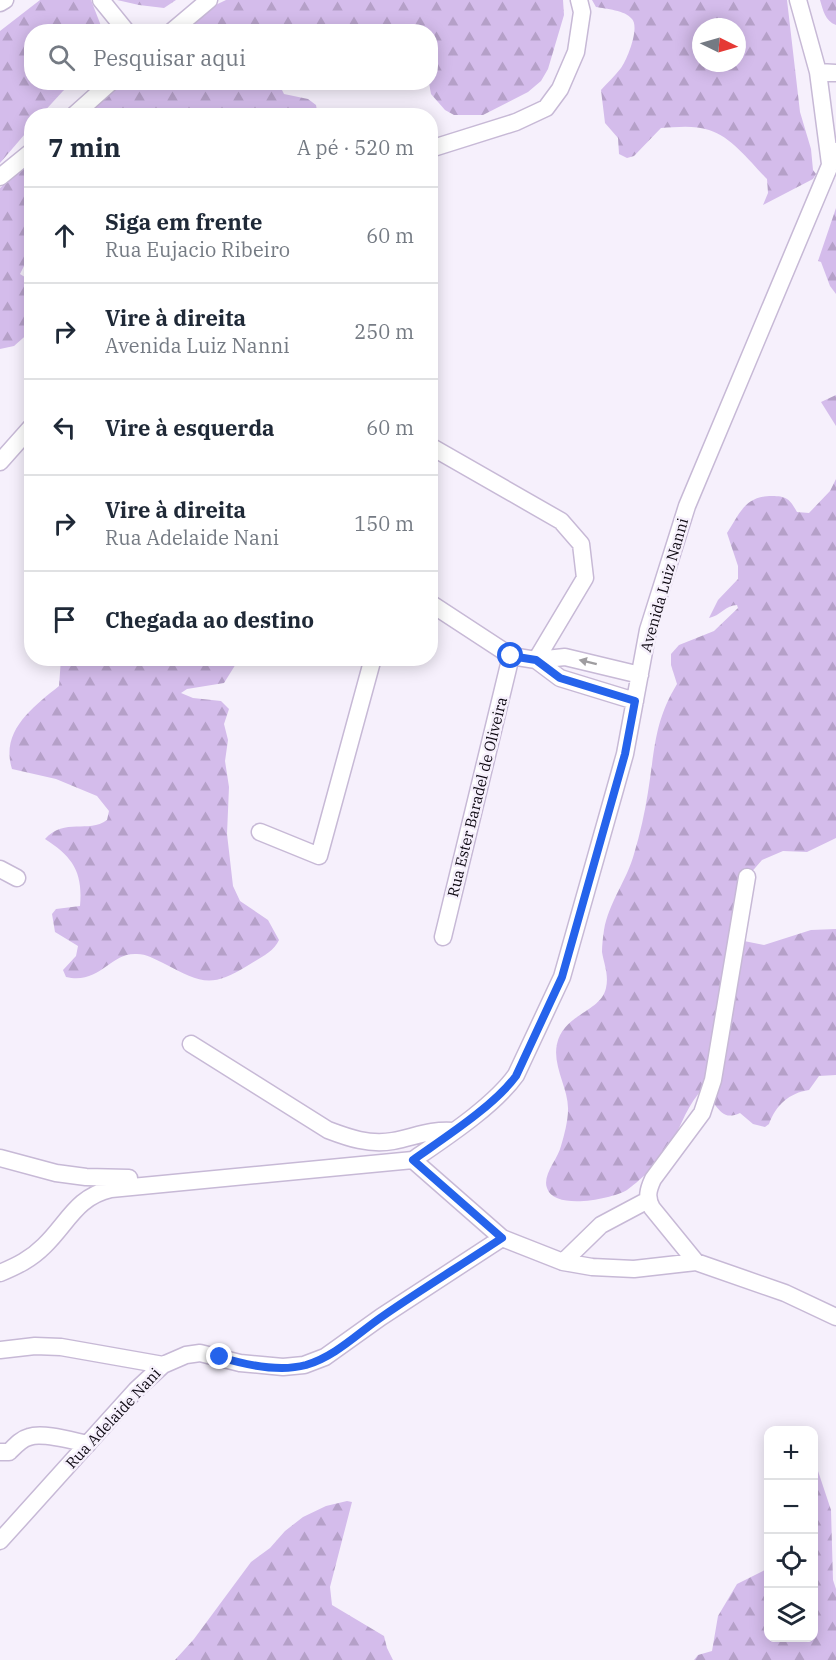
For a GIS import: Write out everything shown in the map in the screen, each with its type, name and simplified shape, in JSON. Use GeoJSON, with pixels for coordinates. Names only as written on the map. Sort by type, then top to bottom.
{"type":"FeatureCollection","features":[{"type":"Feature","properties":{"kind":"street"},"geometry":{"type":"LineString","coordinates":[[0,3],[4,0]]}},
{"type":"Feature","properties":{"kind":"street"},"geometry":{"type":"LineString","coordinates":[[101,0],[120,24]]}},
{"type":"Feature","properties":{"kind":"street"},"geometry":{"type":"LineString","coordinates":[[180,24],[208,0]]}},
{"type":"Feature","properties":{"kind":"street"},"geometry":{"type":"LineString","coordinates":[[438,147],[516,123],[546,108],[560,89],[576,52],[582,12],[579,0]]}},
{"type":"Feature","properties":{"kind":"street"},"geometry":{"type":"LineString","coordinates":[[798,0],[829,105],[833,158]]}},
{"type":"Feature","properties":{"kind":"street"},"geometry":{"type":"LineString","coordinates":[[818,72],[836,73]]}},
{"type":"Feature","properties":{"kind":"street"},"geometry":{"type":"LineString","coordinates":[[82,108],[102,90]]}},
{"type":"Feature","properties":{"kind":"street"},"geometry":{"type":"LineString","coordinates":[[0,177],[24,158]]}},
{"type":"Feature","properties":{"kind":"street","name":"Avenida Luiz Nanni"},"geometry":{"type":"LineString","coordinates":[[413,1160],[454,1131],[507,1087],[516,1076],[562,977],[625,754],[648,630],[687,506],[833,158]]}},
{"type":"Feature","properties":{"kind":"street"},"geometry":{"type":"LineString","coordinates":[[0,462],[24,435]]}},
{"type":"Feature","properties":{"kind":"street"},"geometry":{"type":"LineString","coordinates":[[438,451],[561,521],[581,544],[585,578],[536,660]]}},
{"type":"Feature","properties":{"kind":"street"},"geometry":{"type":"LineString","coordinates":[[438,608],[511,656],[536,660],[565,657],[640,675]]}},
{"type":"Feature","properties":{"kind":"street","name":"Rua Ester Baradel de Oliveira"},"geometry":{"type":"LineString","coordinates":[[443,938],[511,656]]}},
{"type":"Feature","properties":{"kind":"street"},"geometry":{"type":"LineString","coordinates":[[536,660],[560,678],[635,701]]}},
{"type":"Feature","properties":{"kind":"street"},"geometry":{"type":"LineString","coordinates":[[260,832],[320,856],[371,666]]}},
{"type":"Feature","properties":{"kind":"street"},"geometry":{"type":"LineString","coordinates":[[0,869],[17,878]]}},
{"type":"Feature","properties":{"kind":"street"},"geometry":{"type":"LineString","coordinates":[[696,1262],[648,1200],[648,1191],[653,1179],[702,1113],[713,1080],[747,878]]}},
{"type":"Feature","properties":{"kind":"street"},"geometry":{"type":"LineString","coordinates":[[190,1044],[328,1130],[350,1139],[364,1142],[391,1141],[434,1130],[454,1131]]}},
{"type":"Feature","properties":{"kind":"street"},"geometry":{"type":"LineString","coordinates":[[0,1158],[56,1173],[86,1177],[145,1179],[158,1184]]}},
{"type":"Feature","properties":{"kind":"street"},"geometry":{"type":"LineString","coordinates":[[0,1273],[22,1264],[44,1246],[86,1198],[97,1192],[158,1184],[413,1160],[502,1238],[563,1262],[592,1267],[634,1269],[696,1262],[784,1293],[836,1317]]}},
{"type":"Feature","properties":{"kind":"street"},"geometry":{"type":"LineString","coordinates":[[563,1262],[601,1226],[648,1200]]}},
{"type":"Feature","properties":{"kind":"street","name":"Rua Adelaide Nani"},"geometry":{"type":"LineString","coordinates":[[0,1541],[136,1390],[163,1365],[186,1355],[200,1353],[240,1363],[272,1366],[304,1365],[325,1358],[381,1317],[502,1238]]}},
{"type":"Feature","properties":{"kind":"street"},"geometry":{"type":"LineString","coordinates":[[0,1350],[35,1346],[62,1347],[163,1365]]}},
{"type":"Feature","properties":{"kind":"street"},"geometry":{"type":"LineString","coordinates":[[0,1452],[9,1452],[22,1440],[39,1435],[88,1444]]}},
{"type":"Feature","properties":{"kind":"green space"},"geometry":{"type":"Polygon","coordinates":[[[40,0],[91,0],[100,24],[24,24],[24,90],[64,90],[47,108],[24,108],[24,135],[0,163],[0,31],[40,0]]]}},
{"type":"Feature","properties":{"kind":"green space"},"geometry":{"type":"Polygon","coordinates":[[[117,0],[176,0],[164,8],[117,0]]]}},
{"type":"Feature","properties":{"kind":"green space"},"geometry":{"type":"Polygon","coordinates":[[[226,0],[563,0],[564,15],[548,69],[541,81],[528,92],[483,115],[454,115],[445,110],[430,90],[438,90],[438,24],[190,24],[201,12],[226,0]]]}},
{"type":"Feature","properties":{"kind":"green space"},"geometry":{"type":"Polygon","coordinates":[[[592,0],[787,0],[800,112],[811,149],[813,170],[816,174],[813,179],[763,205],[768,193],[767,179],[725,138],[697,127],[661,128],[634,156],[627,158],[619,154],[618,138],[605,123],[601,90],[624,64],[634,36],[634,23],[629,16],[615,10],[596,7],[592,0]]]}},
{"type":"Feature","properties":{"kind":"green space"},"geometry":{"type":"Polygon","coordinates":[[[820,0],[836,0],[836,25],[827,18],[820,0]]]}},
{"type":"Feature","properties":{"kind":"green space"},"geometry":{"type":"Polygon","coordinates":[[[114,90],[282,90],[284,94],[308,99],[317,108],[94,108],[114,90]]]}},
{"type":"Feature","properties":{"kind":"green space"},"geometry":{"type":"Polygon","coordinates":[[[24,167],[24,266],[20,274],[24,277],[24,337],[14,346],[0,349],[0,188],[24,167]]]}},
{"type":"Feature","properties":{"kind":"green space"},"geometry":{"type":"Polygon","coordinates":[[[836,208],[836,294],[830,286],[821,262],[818,261],[836,208]]]}},
{"type":"Feature","properties":{"kind":"green space"},"geometry":{"type":"Polygon","coordinates":[[[836,395],[836,426],[821,402],[836,395]]]}},
{"type":"Feature","properties":{"kind":"green space"},"geometry":{"type":"Polygon","coordinates":[[[836,479],[836,838],[807,852],[783,851],[762,860],[749,875],[744,941],[764,945],[811,930],[836,929],[836,1075],[819,1076],[809,1090],[789,1097],[775,1111],[769,1124],[765,1127],[753,1124],[740,1113],[727,1115],[722,1113],[710,1099],[699,1093],[689,1107],[666,1152],[631,1187],[609,1197],[584,1201],[560,1199],[552,1195],[546,1183],[548,1172],[561,1146],[568,1114],[568,1102],[557,1061],[557,1044],[566,1026],[597,1003],[606,988],[607,974],[602,952],[604,930],[606,920],[634,854],[660,724],[669,698],[677,684],[671,665],[671,654],[679,645],[714,631],[738,608],[737,605],[733,605],[709,618],[718,600],[738,579],[738,566],[727,533],[744,507],[755,499],[777,496],[787,499],[797,512],[809,513],[830,491],[836,479]]]}},
{"type":"Feature","properties":{"kind":"green space"},"geometry":{"type":"Polygon","coordinates":[[[60,666],[235,666],[224,683],[187,689],[181,693],[193,698],[221,701],[229,709],[224,724],[228,740],[225,761],[229,787],[227,834],[233,886],[240,901],[268,920],[279,940],[265,955],[234,973],[214,980],[187,975],[150,957],[137,954],[119,958],[88,976],[66,977],[63,970],[76,956],[78,946],[55,932],[52,914],[56,909],[80,906],[80,884],[69,859],[45,839],[60,829],[100,824],[107,820],[109,811],[97,796],[56,779],[12,769],[10,755],[11,743],[21,721],[59,686],[60,666]]]}},
{"type":"Feature","properties":{"kind":"green space"},"geometry":{"type":"Polygon","coordinates":[[[818,1471],[831,1510],[833,1580],[836,1589],[836,1660],[694,1660],[698,1655],[712,1651],[718,1616],[737,1584],[764,1570],[764,1642],[818,1642],[818,1471]]]}},
{"type":"Feature","properties":{"kind":"green space"},"geometry":{"type":"Polygon","coordinates":[[[352,1502],[330,1587],[332,1605],[384,1636],[393,1660],[175,1660],[194,1639],[251,1562],[270,1548],[285,1531],[303,1517],[326,1506],[352,1502]]]}},
{"type":"Feature","properties":{"kind":"route"},"geometry":{"type":"LineString","coordinates":[[220,1357],[240,1363],[284,1367],[304,1365],[325,1358],[381,1317],[502,1238],[413,1160],[454,1131],[507,1087],[516,1076],[562,977],[625,754],[635,701],[560,678],[536,660],[511,656]]}}]}
